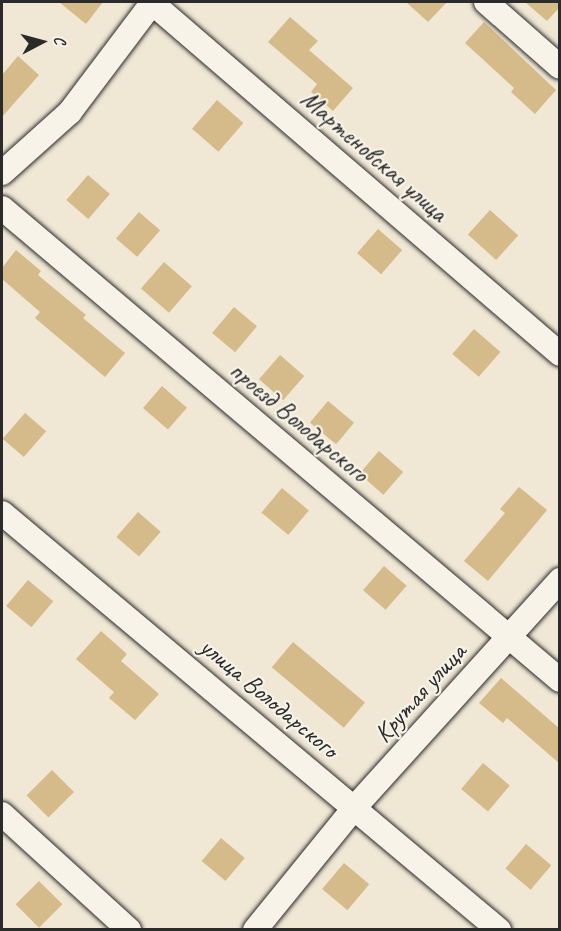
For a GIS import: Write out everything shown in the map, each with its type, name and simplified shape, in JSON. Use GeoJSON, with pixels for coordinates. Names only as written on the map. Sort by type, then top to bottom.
{"type":"FeatureCollection","features":[{"type":"Feature","properties":{"kind":"street"},"geometry":{"type":"LineString","coordinates":[[2,172],[70,112],[152,2]]}},
{"type":"Feature","properties":{"kind":"street","name":"Мартеновская улица"},"geometry":{"type":"LineString","coordinates":[[152,2],[560,354]]}},
{"type":"Feature","properties":{"kind":"street"},"geometry":{"type":"LineString","coordinates":[[486,2],[560,67]]}},
{"type":"Feature","properties":{"kind":"street","name":"проезд Володарского"},"geometry":{"type":"LineString","coordinates":[[2,208],[560,680]]}},
{"type":"Feature","properties":{"kind":"street","name":"улица Володарского"},"geometry":{"type":"LineString","coordinates":[[2,513],[499,930]]}},
{"type":"Feature","properties":{"kind":"street","name":"Крутая улица"},"geometry":{"type":"LineString","coordinates":[[255,930],[355,807],[560,580]]}},
{"type":"Feature","properties":{"kind":"street"},"geometry":{"type":"LineString","coordinates":[[2,814],[129,930]]}},
{"type":"Feature","properties":{"kind":"building"},"geometry":{"type":"Polygon","coordinates":[[[59,2],[103,2],[86,24],[59,2]]]}},
{"type":"Feature","properties":{"kind":"building"},"geometry":{"type":"Polygon","coordinates":[[[406,2],[447,2],[428,22],[406,2]]]}},
{"type":"Feature","properties":{"kind":"building"},"geometry":{"type":"Polygon","coordinates":[[[525,2],[560,2],[560,7],[547,21],[525,2]]]}},
{"type":"Feature","properties":{"kind":"building"},"geometry":{"type":"Polygon","coordinates":[[[290,17],[318,41],[309,50],[353,88],[333,111],[311,92],[317,84],[268,42],[290,17]]]}},
{"type":"Feature","properties":{"kind":"building"},"geometry":{"type":"Polygon","coordinates":[[[484,22],[556,90],[535,114],[511,92],[514,88],[465,43],[484,22]]]}},
{"type":"Feature","properties":{"kind":"building"},"geometry":{"type":"Polygon","coordinates":[[[18,56],[39,75],[2,117],[2,75],[18,56]]]}},
{"type":"Feature","properties":{"kind":"building"},"geometry":{"type":"Polygon","coordinates":[[[217,100],[243,123],[218,152],[192,129],[217,100]]]}},
{"type":"Feature","properties":{"kind":"building"},"geometry":{"type":"Polygon","coordinates":[[[88,175],[110,194],[88,219],[66,200],[88,175]]]}},
{"type":"Feature","properties":{"kind":"building"},"geometry":{"type":"Polygon","coordinates":[[[490,210],[518,235],[496,260],[468,235],[490,210]]]}},
{"type":"Feature","properties":{"kind":"building"},"geometry":{"type":"Polygon","coordinates":[[[139,212],[160,230],[137,257],[116,238],[139,212]]]}},
{"type":"Feature","properties":{"kind":"building"},"geometry":{"type":"Polygon","coordinates":[[[378,229],[402,250],[381,274],[357,253],[378,229]]]}},
{"type":"Feature","properties":{"kind":"building"},"geometry":{"type":"Polygon","coordinates":[[[16,250],[41,271],[38,275],[86,315],[83,318],[125,353],[105,377],[35,318],[40,312],[2,279],[2,268],[16,250]]]}},
{"type":"Feature","properties":{"kind":"building"},"geometry":{"type":"Polygon","coordinates":[[[164,262],[192,286],[169,313],[141,288],[164,262]]]}},
{"type":"Feature","properties":{"kind":"building"},"geometry":{"type":"Polygon","coordinates":[[[234,307],[257,326],[235,352],[212,333],[234,307]]]}},
{"type":"Feature","properties":{"kind":"building"},"geometry":{"type":"Polygon","coordinates":[[[474,329],[500,352],[479,377],[452,354],[474,329]]]}},
{"type":"Feature","properties":{"kind":"building"},"geometry":{"type":"Polygon","coordinates":[[[280,355],[304,376],[283,400],[259,379],[280,355]]]}},
{"type":"Feature","properties":{"kind":"building"},"geometry":{"type":"Polygon","coordinates":[[[162,386],[187,408],[168,430],[143,408],[162,386]]]}},
{"type":"Feature","properties":{"kind":"building"},"geometry":{"type":"Polygon","coordinates":[[[328,401],[354,423],[336,444],[310,422],[328,401]]]}},
{"type":"Feature","properties":{"kind":"building"},"geometry":{"type":"Polygon","coordinates":[[[25,413],[46,431],[24,457],[3,439],[25,413]]]}},
{"type":"Feature","properties":{"kind":"building"},"geometry":{"type":"Polygon","coordinates":[[[379,451],[403,472],[383,495],[359,474],[379,451]]]}},
{"type":"Feature","properties":{"kind":"building"},"geometry":{"type":"Polygon","coordinates":[[[519,487],[547,510],[488,581],[464,561],[505,513],[500,509],[519,487]]]}},
{"type":"Feature","properties":{"kind":"building"},"geometry":{"type":"Polygon","coordinates":[[[282,488],[309,510],[288,535],[261,513],[282,488]]]}},
{"type":"Feature","properties":{"kind":"building"},"geometry":{"type":"Polygon","coordinates":[[[138,512],[161,532],[139,557],[116,537],[138,512]]]}},
{"type":"Feature","properties":{"kind":"building"},"geometry":{"type":"Polygon","coordinates":[[[384,566],[407,586],[386,610],[363,590],[384,566]]]}},
{"type":"Feature","properties":{"kind":"building"},"geometry":{"type":"Polygon","coordinates":[[[28,580],[53,601],[31,627],[6,606],[28,580]]]}},
{"type":"Feature","properties":{"kind":"building"},"geometry":{"type":"Polygon","coordinates":[[[101,631],[127,654],[121,661],[159,694],[135,720],[109,698],[114,692],[76,659],[101,631]]]}},
{"type":"Feature","properties":{"kind":"building"},"geometry":{"type":"Polygon","coordinates":[[[293,642],[365,702],[344,728],[272,667],[293,642]]]}},
{"type":"Feature","properties":{"kind":"building"},"geometry":{"type":"Polygon","coordinates":[[[501,678],[560,729],[560,764],[507,718],[503,723],[479,703],[501,678]]]}},
{"type":"Feature","properties":{"kind":"building"},"geometry":{"type":"Polygon","coordinates":[[[483,763],[510,785],[488,812],[461,789],[483,763]]]}},
{"type":"Feature","properties":{"kind":"building"},"geometry":{"type":"Polygon","coordinates":[[[52,770],[74,792],[48,817],[27,795],[52,770]]]}},
{"type":"Feature","properties":{"kind":"building"},"geometry":{"type":"Polygon","coordinates":[[[221,838],[245,858],[225,881],[202,861],[221,838]]]}},
{"type":"Feature","properties":{"kind":"building"},"geometry":{"type":"Polygon","coordinates":[[[526,844],[551,865],[531,890],[505,869],[526,844]]]}},
{"type":"Feature","properties":{"kind":"building"},"geometry":{"type":"Polygon","coordinates":[[[344,863],[369,884],[347,910],[322,889],[344,863]]]}},
{"type":"Feature","properties":{"kind":"building"},"geometry":{"type":"Polygon","coordinates":[[[39,881],[62,904],[39,928],[16,904],[39,881]]]}}]}
